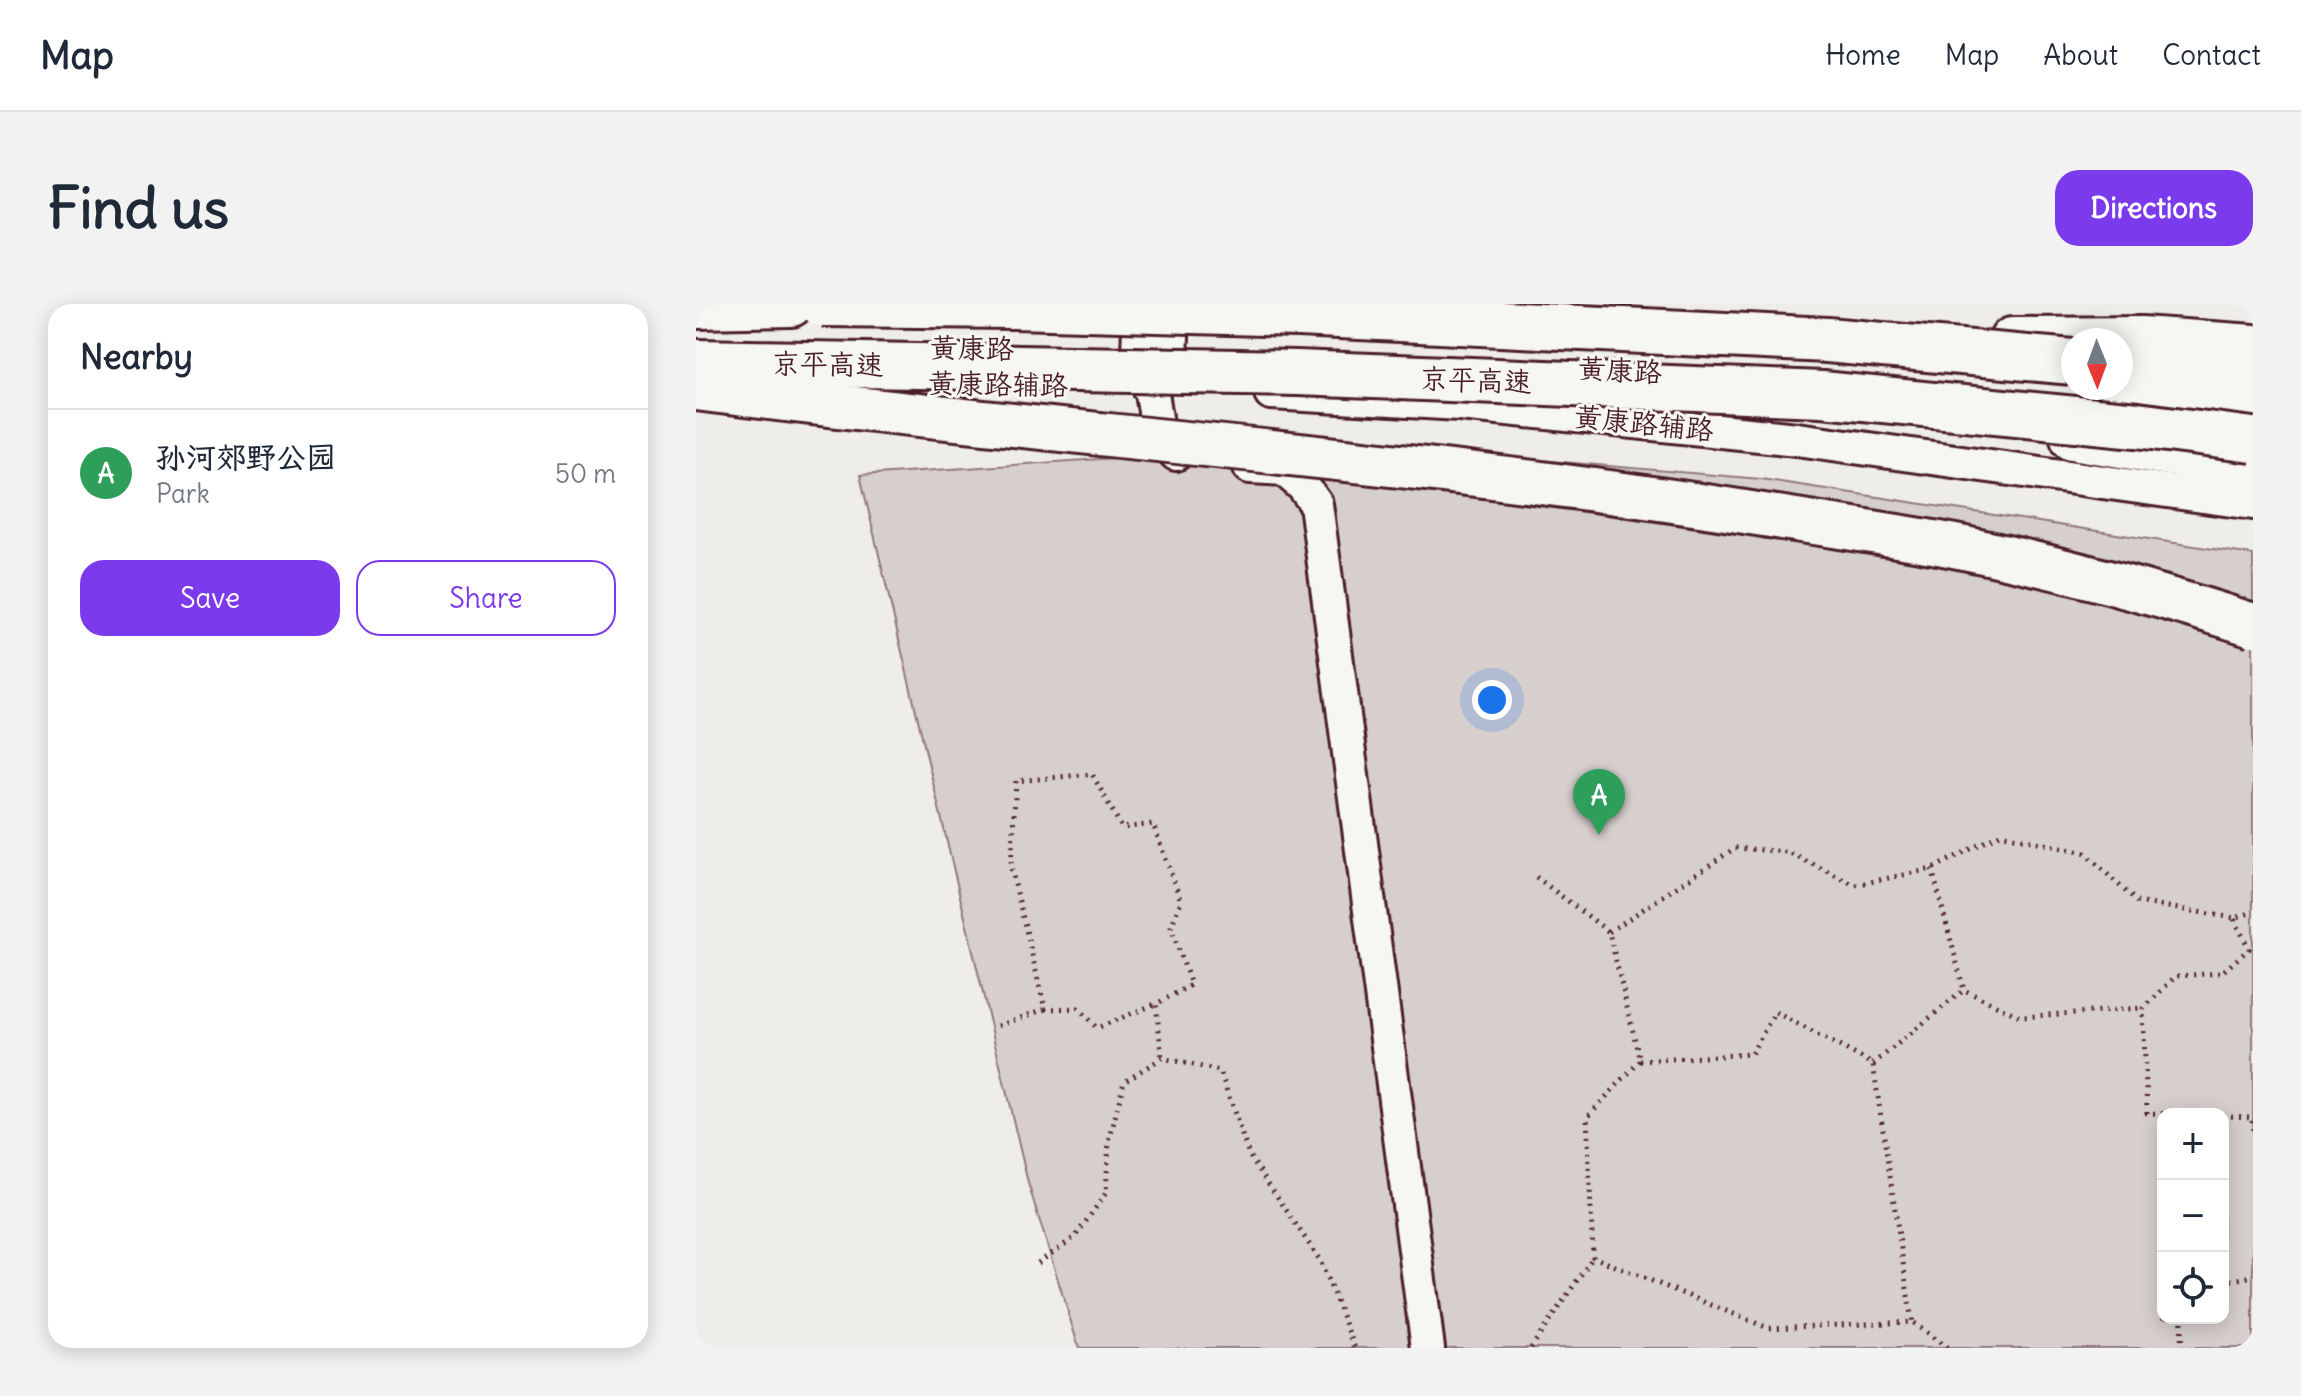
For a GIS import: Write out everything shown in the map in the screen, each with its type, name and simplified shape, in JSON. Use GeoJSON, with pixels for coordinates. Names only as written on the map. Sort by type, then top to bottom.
{"type":"FeatureCollection","features":[{"type":"Feature","properties":{"kind":"highway","name":"京平高速"},"geometry":{"type":"LineString","coordinates":[[696,306],[791,304]]}},
{"type":"Feature","properties":{"kind":"highway","name":"京平高速"},"geometry":{"type":"LineString","coordinates":[[822,304],[1023,305],[1298,314],[1827,340],[2061,361]]}},
{"type":"Feature","properties":{"kind":"highway"},"geometry":{"type":"LineString","coordinates":[[1827,340],[2141,339],[2253,347]]}},
{"type":"Feature","properties":{"kind":"highway","name":"京平高速"},"geometry":{"type":"LineString","coordinates":[[696,362],[1297,373],[1822,394],[2137,425],[2253,440]]}},
{"type":"Feature","properties":{"kind":"highway"},"geometry":{"type":"LineString","coordinates":[[2133,368],[2253,382]]}},
{"type":"Feature","properties":{"kind":"highway"},"geometry":{"type":"LineString","coordinates":[[696,389],[865,411],[1407,466],[1675,501],[1940,543],[2089,577],[2253,625]]}},
{"type":"Feature","properties":{"kind":"highway"},"geometry":{"type":"LineString","coordinates":[[1822,394],[2253,467]]}},
{"type":"Feature","properties":{"kind":"main road","name":"黄康路"},"geometry":{"type":"LineString","coordinates":[[696,322],[1410,330],[1810,352],[2061,382]]}},
{"type":"Feature","properties":{"kind":"main road","name":"黄康路"},"geometry":{"type":"LineString","coordinates":[[696,346],[1156,326],[1489,364],[1807,379],[2253,432]]}},
{"type":"Feature","properties":{"kind":"main road"},"geometry":{"type":"LineString","coordinates":[[1151,387],[1156,326]]}},
{"type":"Feature","properties":{"kind":"main road"},"geometry":{"type":"LineString","coordinates":[[2133,390],[2253,404]]}},
{"type":"Feature","properties":{"kind":"street"},"geometry":{"type":"LineString","coordinates":[[1472,304],[1589,340]]}},
{"type":"Feature","properties":{"kind":"street","name":"黄康路辅路"},"geometry":{"type":"LineString","coordinates":[[696,381],[1151,387],[1460,404],[1797,439],[2253,503]]}},
{"type":"Feature","properties":{"kind":"street"},"geometry":{"type":"LineString","coordinates":[[1151,387],[1159,436],[1184,463],[1284,469],[1303,486],[1316,504],[1428,1348]]}},
{"type":"Feature","properties":{"kind":"path"},"geometry":{"type":"LineString","coordinates":[[1045,1009],[1011,868],[1016,781],[1092,774],[1122,828],[1153,824],[1181,901],[1171,927],[1191,985],[1156,1004],[1162,1058]]}},
{"type":"Feature","properties":{"kind":"path"},"geometry":{"type":"LineString","coordinates":[[1609,932],[1735,848],[1788,852],[1855,885],[1932,869],[2000,834],[2085,853],[2137,902],[2234,918],[2253,912]]}},
{"type":"Feature","properties":{"kind":"path"},"geometry":{"type":"LineString","coordinates":[[1932,869],[1964,990],[2021,1017],[2142,1008]]}},
{"type":"Feature","properties":{"kind":"path"},"geometry":{"type":"LineString","coordinates":[[1536,877],[1609,932],[1640,1061]]}},
{"type":"Feature","properties":{"kind":"path"},"geometry":{"type":"LineString","coordinates":[[2157,1113],[2147,1113],[2143,1009],[2176,976],[2221,973],[2249,949],[2234,918]]}},
{"type":"Feature","properties":{"kind":"path"},"geometry":{"type":"LineString","coordinates":[[1873,1064],[1964,990]]}},
{"type":"Feature","properties":{"kind":"path"},"geometry":{"type":"LineString","coordinates":[[998,1026],[1045,1009],[1078,1008],[1097,1028],[1155,1004]]}},
{"type":"Feature","properties":{"kind":"path"},"geometry":{"type":"LineString","coordinates":[[1531,1348],[1593,1257],[1587,1117],[1640,1061],[1751,1054],[1775,1012],[1873,1064]]}},
{"type":"Feature","properties":{"kind":"path"},"geometry":{"type":"LineString","coordinates":[[1038,1263],[1075,1237],[1106,1193],[1109,1142],[1124,1081],[1162,1058],[1220,1071],[1249,1155],[1320,1260],[1355,1348]]}},
{"type":"Feature","properties":{"kind":"path"},"geometry":{"type":"LineString","coordinates":[[1873,1064],[1912,1322]]}},
{"type":"Feature","properties":{"kind":"path"},"geometry":{"type":"LineString","coordinates":[[2229,1116],[2252,1117],[2253,1132]]}},
{"type":"Feature","properties":{"kind":"path"},"geometry":{"type":"LineString","coordinates":[[1593,1257],[1768,1328],[1912,1322],[1947,1348]]}},
{"type":"Feature","properties":{"kind":"path"},"geometry":{"type":"LineString","coordinates":[[2229,1281],[2253,1276]]}},
{"type":"Feature","properties":{"kind":"path"},"geometry":{"type":"LineString","coordinates":[[2181,1348],[2182,1324]]}},
{"type":"Feature","properties":{"kind":"shaded area"},"geometry":{"type":"Polygon","coordinates":[[[1341,443],[1761,479],[2253,555],[2253,1348],[1079,1348],[1028,1183],[860,475],[1341,443]]]}},
{"type":"Feature","properties":{"kind":"place","name":"孙河郊野公园"},"geometry":{"type":"Point","coordinates":[1599,835]}}]}
